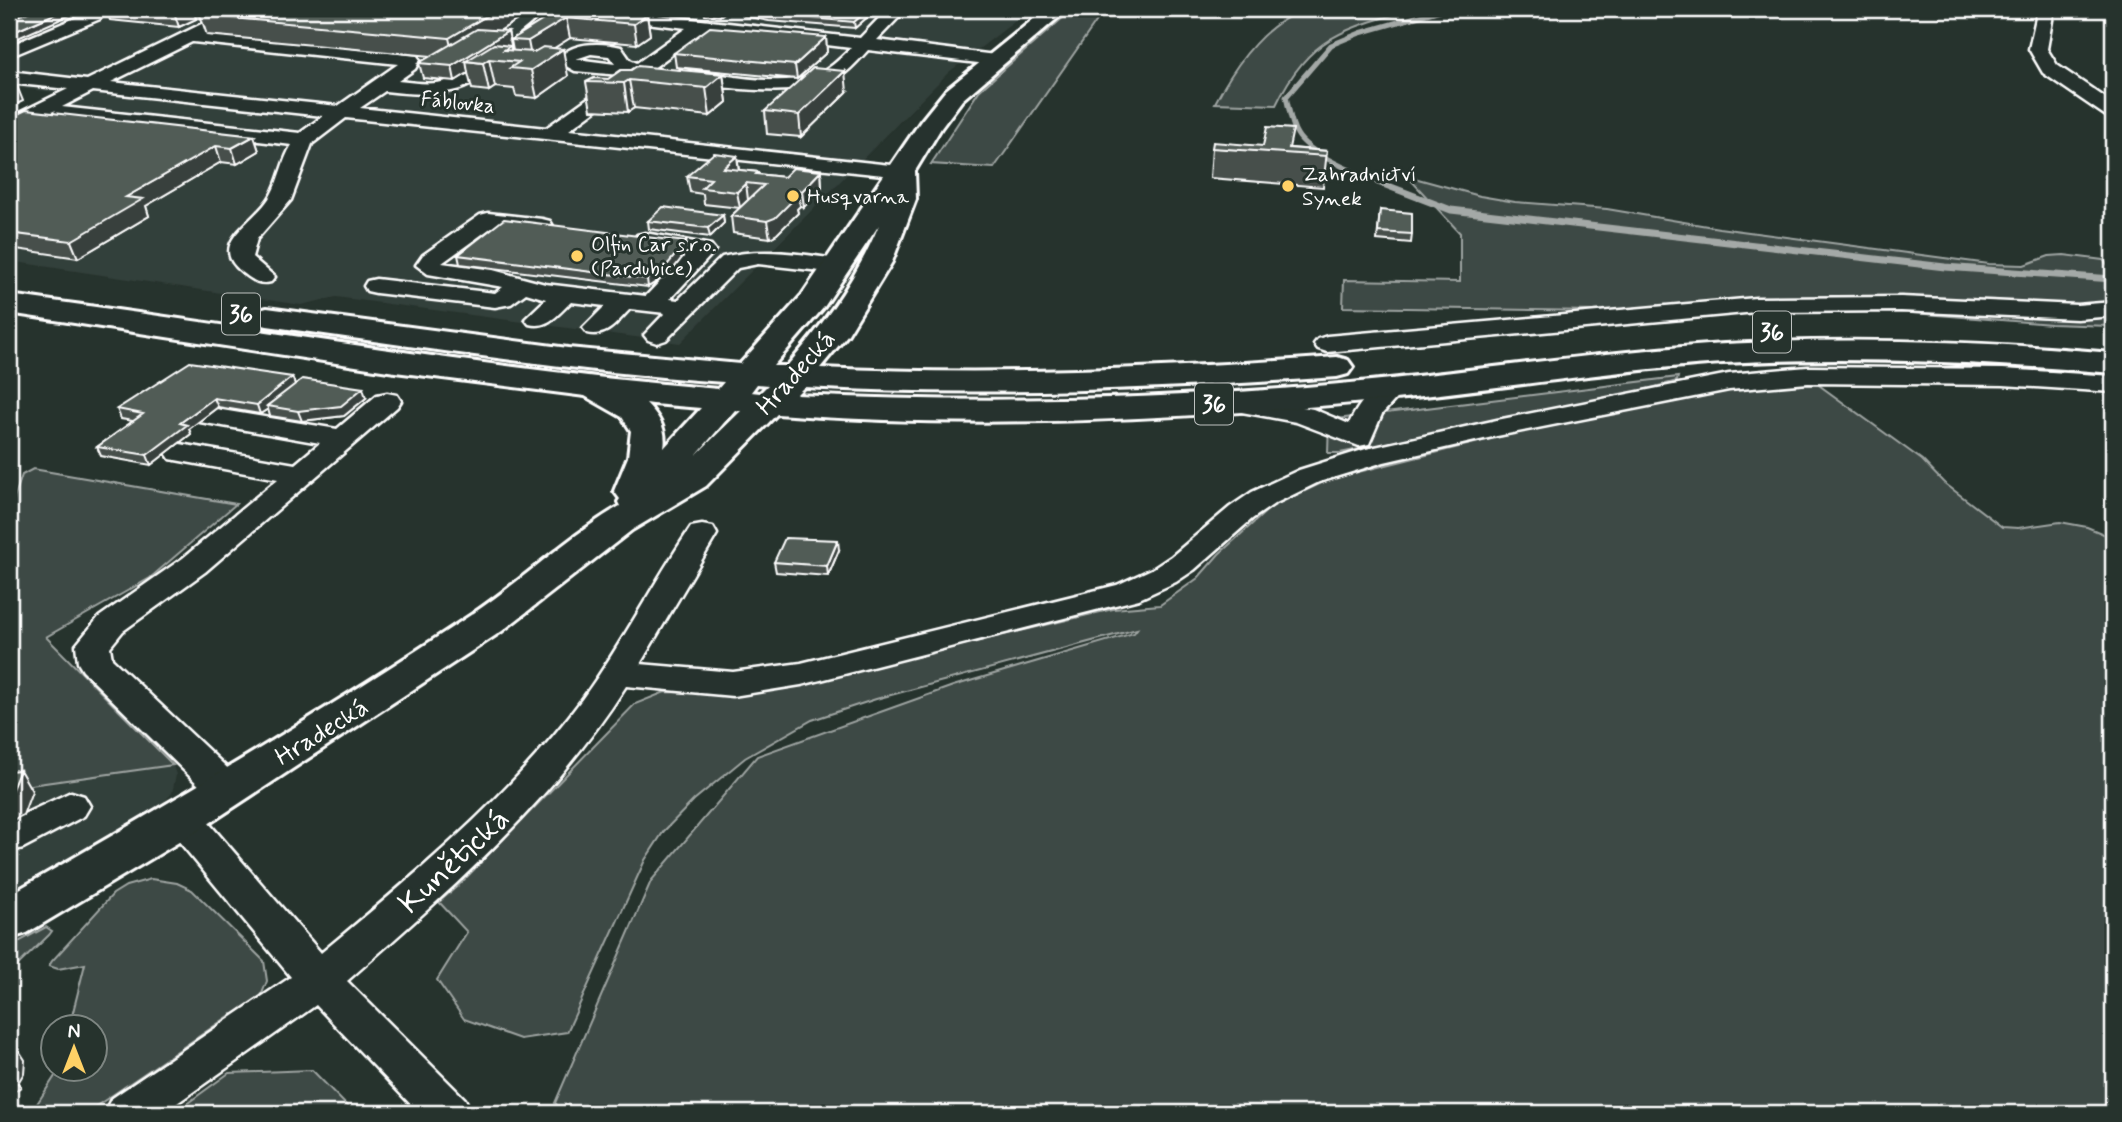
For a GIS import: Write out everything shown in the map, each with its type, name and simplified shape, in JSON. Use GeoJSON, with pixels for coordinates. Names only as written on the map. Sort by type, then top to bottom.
{"type":"FeatureCollection","features":[{"type":"Feature","properties":{"kind":"main road","name":"Hradecká"},"geometry":{"type":"LineString","coordinates":[[619,522],[660,471],[794,324],[838,266],[942,110],[969,81],[1058,9]]}},
{"type":"Feature","properties":{"kind":"main road","name":"Hradecká"},"geometry":{"type":"LineString","coordinates":[[9,919],[182,818],[382,693],[488,622],[619,522],[693,478],[796,376],[832,334],[878,262],[902,199],[902,171]]}},
{"type":"Feature","properties":{"kind":"main road","name":"36"},"geometry":{"type":"LineString","coordinates":[[9,282],[564,357],[739,387],[770,402],[847,407],[1035,411],[1233,403],[1392,390],[1657,358],[1779,351],[1937,351],[2113,363]]}},
{"type":"Feature","properties":{"kind":"main road","name":"36"},"geometry":{"type":"LineString","coordinates":[[9,304],[449,371],[580,387],[739,387],[796,376],[948,383],[1149,379],[1359,366],[1638,339],[1762,332],[1923,332],[2113,345]]}},
{"type":"Feature","properties":{"kind":"main road"},"geometry":{"type":"LineString","coordinates":[[580,387],[626,404],[648,431],[649,452],[619,522]]}},
{"type":"Feature","properties":{"kind":"main road"},"geometry":{"type":"LineString","coordinates":[[693,478],[734,458],[791,421],[817,412],[847,407]]}},
{"type":"Feature","properties":{"kind":"street"},"geometry":{"type":"LineString","coordinates":[[9,125],[230,17],[224,12],[195,9]]}},
{"type":"Feature","properties":{"kind":"street"},"geometry":{"type":"LineString","coordinates":[[549,135],[639,71],[709,26],[742,9]]}},
{"type":"Feature","properties":{"kind":"street"},"geometry":{"type":"LineString","coordinates":[[639,71],[800,85],[830,76],[890,17],[892,11],[886,9]]}},
{"type":"Feature","properties":{"kind":"street"},"geometry":{"type":"LineString","coordinates":[[2046,9],[2038,49],[2050,69],[2113,112]]}},
{"type":"Feature","properties":{"kind":"street"},"geometry":{"type":"LineString","coordinates":[[381,85],[425,90],[457,84],[532,37],[568,10],[995,60]]}},
{"type":"Feature","properties":{"kind":"street"},"geometry":{"type":"LineString","coordinates":[[9,52],[94,15]]}},
{"type":"Feature","properties":{"kind":"street"},"geometry":{"type":"LineString","coordinates":[[192,37],[411,60],[409,65],[304,140],[280,199],[241,247],[240,259],[263,277]]}},
{"type":"Feature","properties":{"kind":"street","name":"Fáblovka"},"geometry":{"type":"LineString","coordinates":[[9,77],[902,171]]}},
{"type":"Feature","properties":{"kind":"street"},"geometry":{"type":"LineString","coordinates":[[64,112],[304,140]]}},
{"type":"Feature","properties":{"kind":"street"},"geometry":{"type":"LineString","coordinates":[[561,229],[488,220],[428,263],[430,268],[493,277],[566,293],[683,308]]}},
{"type":"Feature","properties":{"kind":"street"},"geometry":{"type":"LineString","coordinates":[[627,237],[694,246],[703,250],[652,304]]}},
{"type":"Feature","properties":{"kind":"street"},"geometry":{"type":"LineString","coordinates":[[657,335],[722,268],[738,260],[767,258],[838,266]]}},
{"type":"Feature","properties":{"kind":"street"},"geometry":{"type":"LineString","coordinates":[[376,286],[495,300],[502,299],[522,285]]}},
{"type":"Feature","properties":{"kind":"street"},"geometry":{"type":"LineString","coordinates":[[538,318],[566,293]]}},
{"type":"Feature","properties":{"kind":"street"},"geometry":{"type":"LineString","coordinates":[[596,327],[624,301]]}},
{"type":"Feature","properties":{"kind":"street"},"geometry":{"type":"LineString","coordinates":[[1327,344],[1756,305],[1901,304],[2077,312],[2113,309]]}},
{"type":"Feature","properties":{"kind":"street"},"geometry":{"type":"LineString","coordinates":[[619,674],[733,684],[771,679],[1097,601],[1128,592],[1165,575],[1263,498],[1328,469],[1485,430],[1729,382],[1822,375],[2003,377],[2113,384]]}},
{"type":"Feature","properties":{"kind":"street"},"geometry":{"type":"LineString","coordinates":[[1233,403],[1304,415],[1359,438],[1371,407],[1392,390]]}},
{"type":"Feature","properties":{"kind":"street"},"geometry":{"type":"LineString","coordinates":[[227,790],[95,663],[93,645],[110,624],[194,565],[387,401]]}},
{"type":"Feature","properties":{"kind":"street"},"geometry":{"type":"LineString","coordinates":[[210,416],[343,439]]}},
{"type":"Feature","properties":{"kind":"street"},"geometry":{"type":"LineString","coordinates":[[180,453],[302,474]]}},
{"type":"Feature","properties":{"kind":"street","name":"Kunětická"},"geometry":{"type":"LineString","coordinates":[[127,1113],[319,980],[424,890],[500,818],[566,745],[619,674],[702,534]]}},
{"type":"Feature","properties":{"kind":"street"},"geometry":{"type":"LineString","coordinates":[[9,838],[71,806]]}},
{"type":"Feature","properties":{"kind":"street"},"geometry":{"type":"LineString","coordinates":[[182,818],[319,980],[449,1113]]}},
{"type":"Feature","properties":{"kind":"shaded area"},"geometry":{"type":"Polygon","coordinates":[[[9,9],[1031,9],[949,72],[680,343],[336,297],[301,305],[9,261],[9,129],[77,95],[9,87],[9,9]]]}},
{"type":"Feature","properties":{"kind":"shaded area"},"geometry":{"type":"Polygon","coordinates":[[[1073,9],[1105,9],[994,168],[931,164],[979,91],[1073,9]]]}},
{"type":"Feature","properties":{"kind":"shaded area"},"geometry":{"type":"Polygon","coordinates":[[[1309,9],[1416,9],[1370,22],[1332,38],[1302,63],[1276,105],[1215,103],[1242,59],[1265,34],[1293,15],[1309,9]]]}},
{"type":"Feature","properties":{"kind":"shaded area"},"geometry":{"type":"Polygon","coordinates":[[[1407,176],[1480,196],[1515,202],[1607,209],[1719,228],[1989,264],[2024,265],[2049,256],[2064,255],[2103,260],[2113,270],[2113,323],[2110,326],[2051,324],[1849,308],[1655,312],[1343,307],[1344,280],[1460,282],[1460,233],[1407,176]]]}},
{"type":"Feature","properties":{"kind":"shaded area"},"geometry":{"type":"Polygon","coordinates":[[[1678,377],[1677,381],[1640,391],[1340,453],[1328,453],[1329,420],[1678,377]]]}},
{"type":"Feature","properties":{"kind":"shaded area"},"geometry":{"type":"Polygon","coordinates":[[[1770,382],[1816,383],[1922,460],[1943,482],[2002,527],[2018,528],[2060,522],[2087,527],[2113,538],[2113,1113],[565,1113],[555,1103],[651,881],[757,756],[953,686],[1134,633],[1137,629],[876,699],[812,720],[745,758],[694,800],[664,831],[645,860],[567,1032],[520,1039],[464,1019],[437,980],[467,932],[439,902],[461,883],[635,704],[665,692],[713,693],[870,667],[1113,609],[1160,605],[1198,578],[1219,554],[1271,507],[1330,479],[1507,435],[1770,382]]]}},
{"type":"Feature","properties":{"kind":"shaded area"},"geometry":{"type":"Polygon","coordinates":[[[33,469],[236,504],[150,578],[46,637],[173,765],[9,788],[9,514],[22,475],[33,469]]]}},
{"type":"Feature","properties":{"kind":"shaded area"},"geometry":{"type":"Polygon","coordinates":[[[173,765],[176,775],[172,793],[158,810],[9,893],[9,790],[173,765]]]}},
{"type":"Feature","properties":{"kind":"shaded area"},"geometry":{"type":"Polygon","coordinates":[[[151,879],[177,883],[192,890],[264,961],[267,981],[261,996],[241,1021],[232,1014],[86,1113],[31,1113],[50,1084],[108,1084],[108,1014],[72,1014],[85,964],[58,969],[49,966],[113,894],[126,886],[151,879]]]}},
{"type":"Feature","properties":{"kind":"shaded area"},"geometry":{"type":"Polygon","coordinates":[[[46,927],[52,931],[49,935],[9,974],[9,947],[46,927]]]}},
{"type":"Feature","properties":{"kind":"shaded area"},"geometry":{"type":"Polygon","coordinates":[[[312,1070],[351,1110],[346,1113],[174,1113],[229,1073],[312,1070]]]}},
{"type":"Feature","properties":{"kind":"building"},"geometry":{"type":"Polygon","coordinates":[[[35,9],[66,9],[9,34],[9,20],[35,9]]]}},
{"type":"Feature","properties":{"kind":"building"},"geometry":{"type":"Polygon","coordinates":[[[213,9],[498,9],[449,38],[200,15],[213,9]]]}},
{"type":"Feature","properties":{"kind":"building"},"geometry":{"type":"Polygon","coordinates":[[[561,9],[647,15],[634,24],[566,18],[528,41],[511,40],[561,9]]]}},
{"type":"Feature","properties":{"kind":"building"},"geometry":{"type":"Polygon","coordinates":[[[744,9],[869,9],[854,22],[768,14],[744,9]]]}},
{"type":"Feature","properties":{"kind":"building"},"geometry":{"type":"Polygon","coordinates":[[[710,27],[826,37],[795,65],[674,53],[710,27]]]}},
{"type":"Feature","properties":{"kind":"building"},"geometry":{"type":"Polygon","coordinates":[[[477,29],[508,31],[452,66],[419,63],[477,29]]]}},
{"type":"Feature","properties":{"kind":"building"},"geometry":{"type":"Polygon","coordinates":[[[494,44],[510,46],[504,50],[534,52],[543,47],[563,49],[531,70],[510,68],[519,62],[489,59],[483,63],[466,61],[494,44]]]}},
{"type":"Feature","properties":{"kind":"building"},"geometry":{"type":"Polygon","coordinates":[[[637,66],[723,74],[706,88],[629,80],[624,83],[586,82],[594,78],[608,79],[621,70],[631,70],[637,66]]]}},
{"type":"Feature","properties":{"kind":"building"},"geometry":{"type":"Polygon","coordinates":[[[813,68],[845,71],[799,115],[765,111],[813,68]]]}},
{"type":"Feature","properties":{"kind":"building"},"geometry":{"type":"Polygon","coordinates":[[[26,110],[254,136],[232,148],[216,146],[126,197],[143,199],[71,241],[9,233],[9,118],[26,110]]]}},
{"type":"Feature","properties":{"kind":"building"},"geometry":{"type":"Polygon","coordinates":[[[1267,127],[1293,129],[1289,148],[1327,151],[1326,156],[1212,148],[1213,142],[1263,146],[1267,127]]]}},
{"type":"Feature","properties":{"kind":"building"},"geometry":{"type":"Polygon","coordinates":[[[714,153],[737,156],[723,168],[758,172],[756,174],[784,177],[793,168],[821,171],[802,191],[798,190],[792,197],[796,197],[775,218],[767,221],[731,216],[764,185],[746,183],[737,192],[702,188],[711,179],[687,176],[714,153]]]}},
{"type":"Feature","properties":{"kind":"building"},"geometry":{"type":"Polygon","coordinates":[[[663,207],[723,215],[708,228],[648,221],[663,207]]]}},
{"type":"Feature","properties":{"kind":"building"},"geometry":{"type":"Polygon","coordinates":[[[1380,210],[1412,213],[1412,234],[1378,232],[1380,210]]]}},
{"type":"Feature","properties":{"kind":"building","name":"Olfin Car s.r.o. (Pardubice)"},"geometry":{"type":"Polygon","coordinates":[[[504,219],[686,242],[668,264],[647,279],[458,255],[504,219]]]}},
{"type":"Feature","properties":{"kind":"building"},"geometry":{"type":"Polygon","coordinates":[[[190,362],[292,377],[257,405],[214,398],[180,423],[187,425],[147,455],[97,447],[143,414],[117,409],[190,362]]]}},
{"type":"Feature","properties":{"kind":"building"},"geometry":{"type":"Polygon","coordinates":[[[302,379],[363,388],[341,406],[298,411],[267,406],[302,379]]]}},
{"type":"Feature","properties":{"kind":"building"},"geometry":{"type":"Polygon","coordinates":[[[785,538],[838,540],[827,566],[774,562],[785,538]]]}},
{"type":"Feature","properties":{"kind":"building"},"geometry":{"type":"Polygon","coordinates":[[[20,770],[10,794],[9,794],[9,771],[20,770]]]}},
{"type":"Feature","properties":{"kind":"building"},"geometry":{"type":"Polygon","coordinates":[[[9,1039],[18,1049],[17,1062],[11,1073],[14,1076],[9,1080],[9,1039]]]}},
{"type":"Feature","properties":{"kind":"waterway"},"geometry":{"type":"LineString","coordinates":[[1381,183],[1336,164],[1303,142],[1293,126],[1286,97],[1331,45],[1360,33],[1444,9]]}},
{"type":"Feature","properties":{"kind":"waterway"},"geometry":{"type":"LineString","coordinates":[[1381,183],[1451,210],[1945,267],[2113,279]]}},
{"type":"Feature","properties":{"kind":"place","name":"Zahradnictví Synek"},"geometry":{"type":"Point","coordinates":[1288,186]}},
{"type":"Feature","properties":{"kind":"place","name":"Husqvarna"},"geometry":{"type":"Point","coordinates":[793,196]}},
{"type":"Feature","properties":{"kind":"place","name":"Olfin Car s.r.o. (Pardubice)"},"geometry":{"type":"Point","coordinates":[577,256]}}]}
